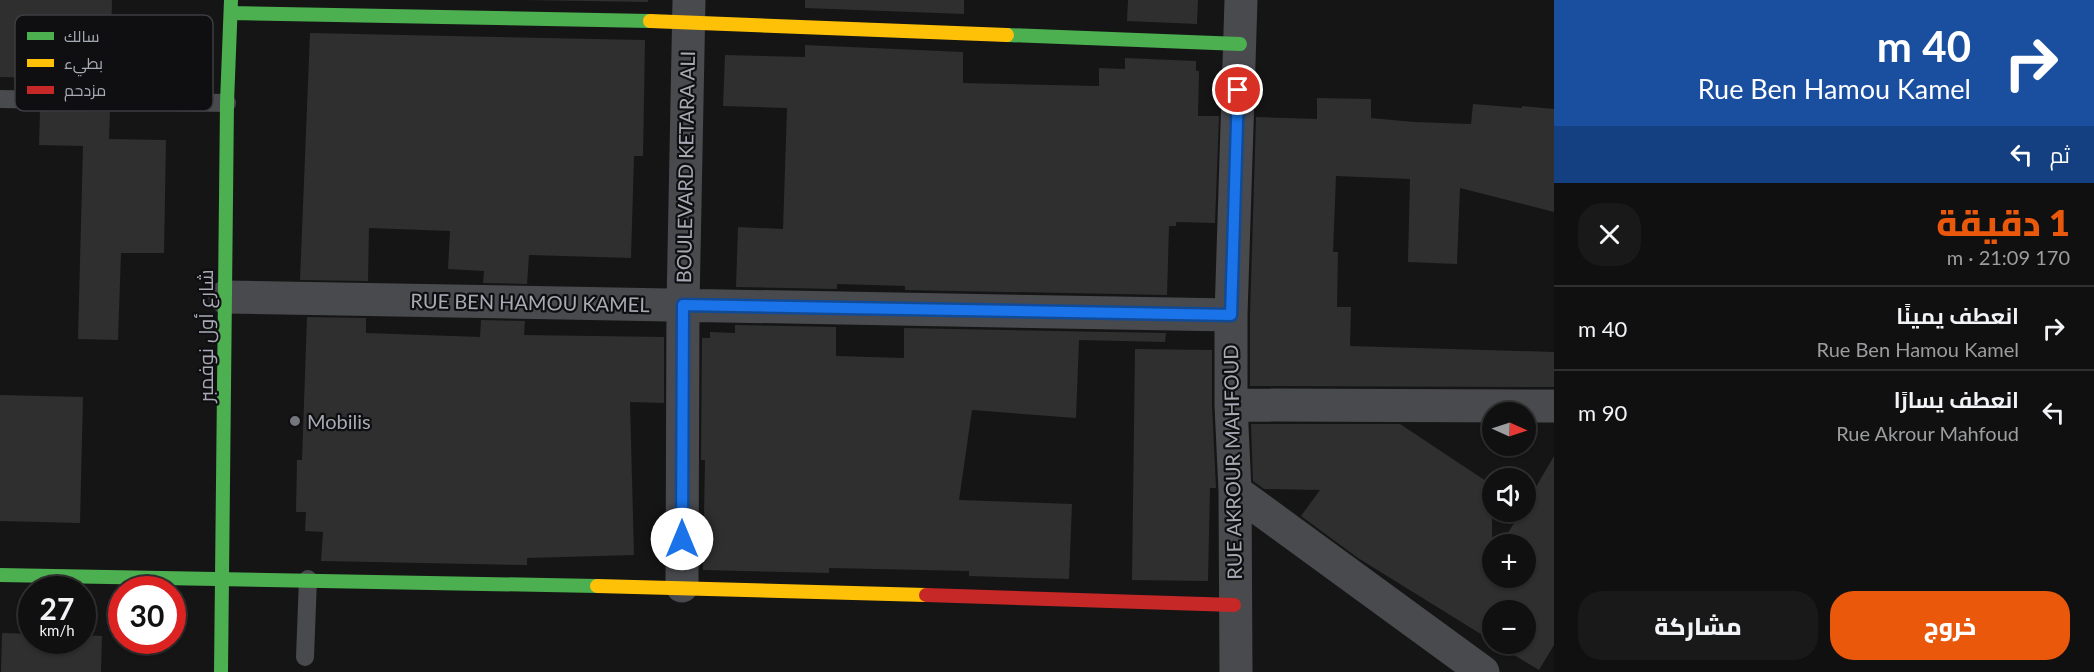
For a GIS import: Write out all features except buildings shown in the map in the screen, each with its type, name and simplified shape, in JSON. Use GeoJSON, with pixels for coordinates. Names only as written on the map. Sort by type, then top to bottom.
{"type":"FeatureCollection","features":[{"type":"Feature","properties":{"kind":"street","name":"RUE AKROUR MAHFOUD"},"geometry":{"type":"LineString","coordinates":[[1236,672],[1231,315],[1241,0]]}},
{"type":"Feature","properties":{"kind":"street"},"geometry":{"type":"LineString","coordinates":[[231,7],[688,11],[1240,44]]}},
{"type":"Feature","properties":{"kind":"street","name":"شارع أول نوفمبر"},"geometry":{"type":"LineString","coordinates":[[221,672],[226,103],[231,7]]}},
{"type":"Feature","properties":{"kind":"street","name":"BOULEVARD KETARA ALI"},"geometry":{"type":"LineString","coordinates":[[682,586],[683,305],[688,11]]}},
{"type":"Feature","properties":{"kind":"street","name":"RUE BEN HAMOU KAMEL"},"geometry":{"type":"LineString","coordinates":[[225,297],[1231,315]]}},
{"type":"Feature","properties":{"kind":"street"},"geometry":{"type":"LineString","coordinates":[[1231,405],[1554,406]]}},
{"type":"Feature","properties":{"kind":"street"},"geometry":{"type":"LineString","coordinates":[[1235,491],[1483,672]]}},
{"type":"Feature","properties":{"kind":"street"},"geometry":{"type":"LineString","coordinates":[[0,575],[682,586],[1234,605]]}},
{"type":"Feature","properties":{"kind":"lane"},"geometry":{"type":"LineString","coordinates":[[0,99],[15,99]]}},
{"type":"Feature","properties":{"kind":"lane"},"geometry":{"type":"LineString","coordinates":[[213,103],[226,103]]}},
{"type":"Feature","properties":{"kind":"lane"},"geometry":{"type":"LineString","coordinates":[[305,657],[309,579]]}},
{"type":"Feature","properties":{"kind":"traffic: fast"},"geometry":{"type":"LineString","coordinates":[[221,672],[227,103],[231,0]]}},
{"type":"Feature","properties":{"kind":"traffic: fast"},"geometry":{"type":"LineString","coordinates":[[231,13],[650,21]]}},
{"type":"Feature","properties":{"kind":"traffic: fast"},"geometry":{"type":"LineString","coordinates":[[1007,35],[1240,44]]}},
{"type":"Feature","properties":{"kind":"traffic: fast"},"geometry":{"type":"LineString","coordinates":[[0,575],[597,586]]}},
{"type":"Feature","properties":{"kind":"traffic: slow"},"geometry":{"type":"LineString","coordinates":[[650,21],[1007,35]]}},
{"type":"Feature","properties":{"kind":"traffic: slow"},"geometry":{"type":"LineString","coordinates":[[597,586],[926,595]]}},
{"type":"Feature","properties":{"kind":"traffic: jam"},"geometry":{"type":"LineString","coordinates":[[926,595],[1234,605]]}},
{"type":"Feature","properties":{"kind":"place","name":"Mobilis"},"geometry":{"type":"Point","coordinates":[295,421]}},
{"type":"Feature","properties":{"kind":"route"},"geometry":{"type":"LineString","coordinates":[[682,539],[683,305],[1231,315],[1238,90]]}}]}
